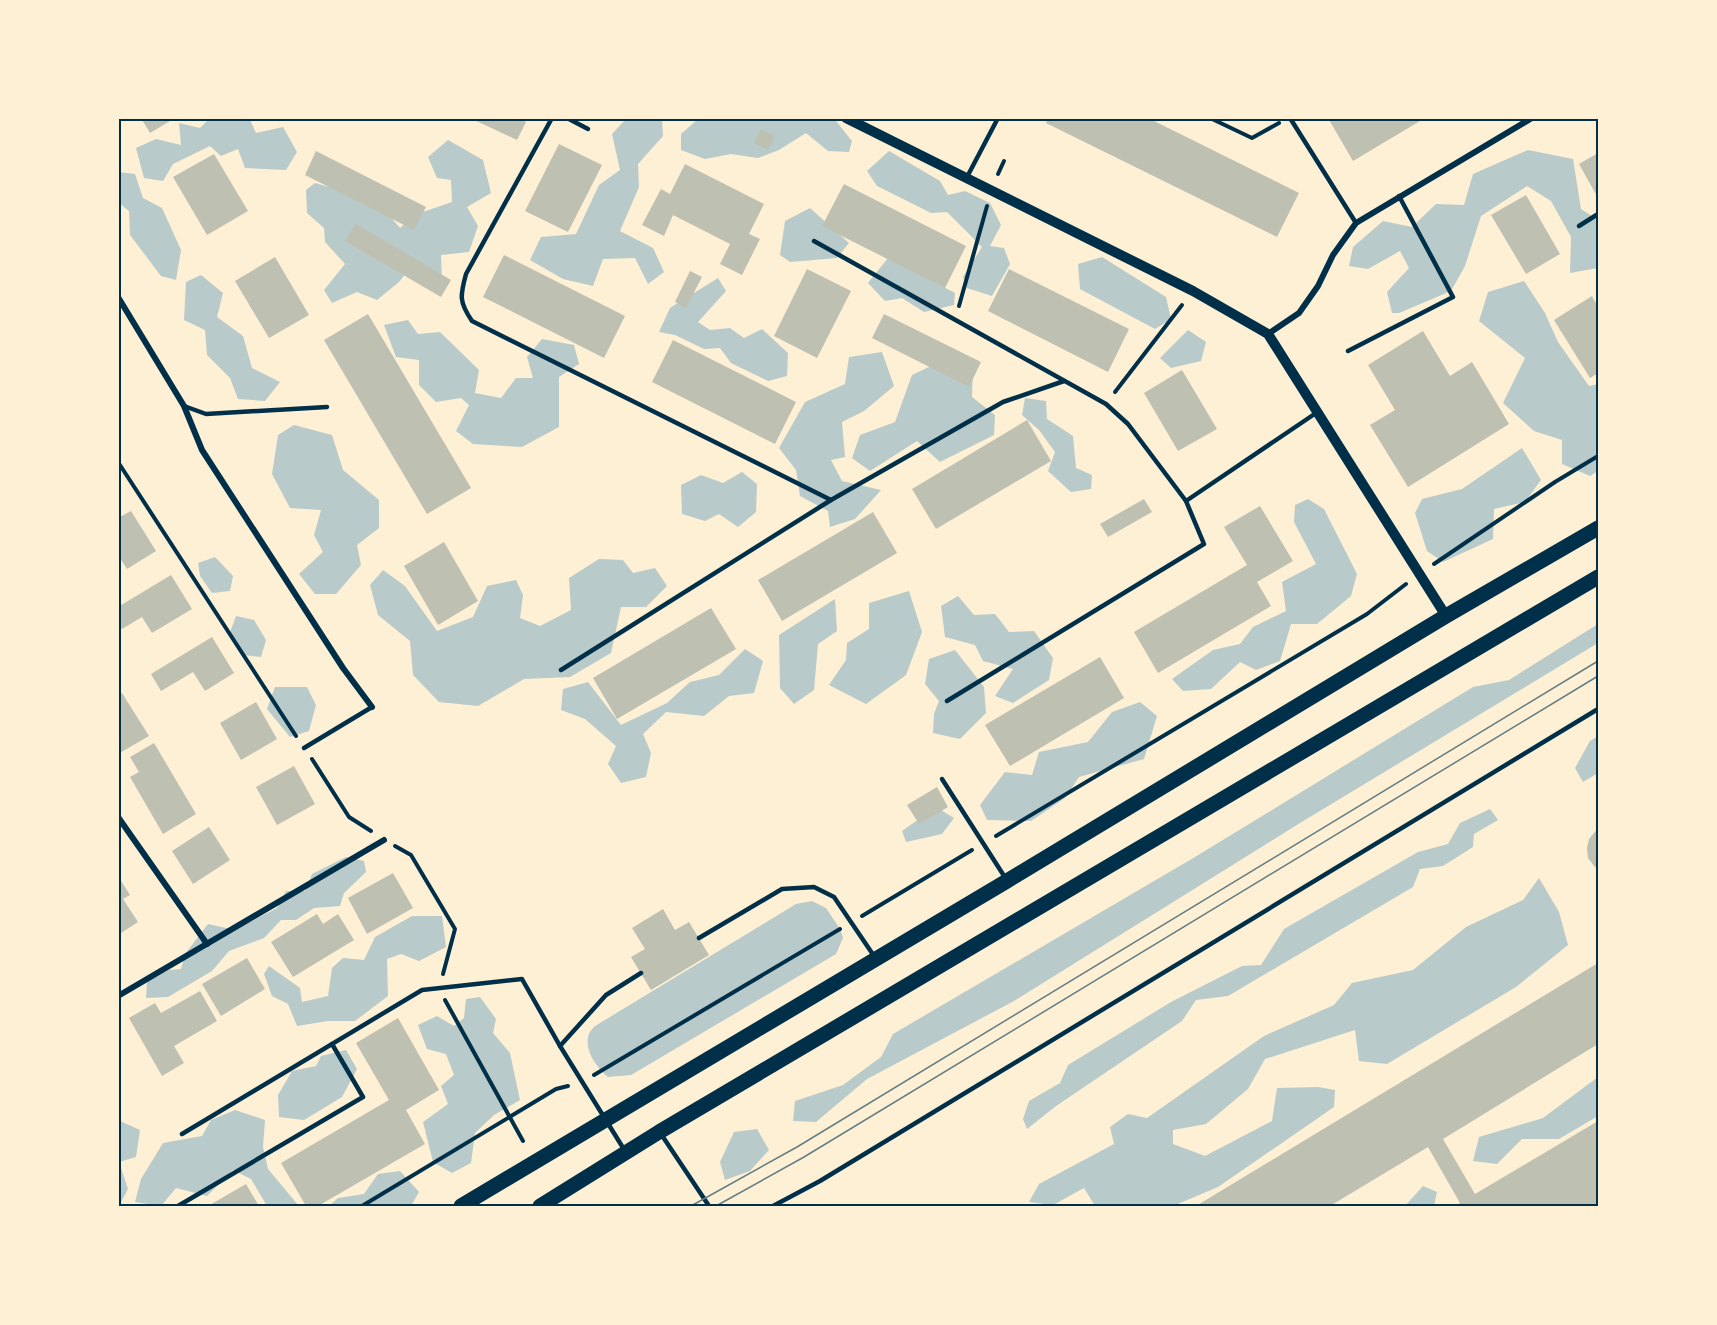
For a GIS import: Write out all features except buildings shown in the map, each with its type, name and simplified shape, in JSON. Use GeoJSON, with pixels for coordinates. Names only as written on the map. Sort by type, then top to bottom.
{"type":"FeatureCollection","features":[{"type":"Feature","properties":{"kind":"main road"},"geometry":{"type":"LineString","coordinates":[[461,1206],[1446,616],[1599,528]]}},
{"type":"Feature","properties":{"kind":"main road"},"geometry":{"type":"LineString","coordinates":[[540,1206],[659,1132],[1599,577]]}},
{"type":"Feature","properties":{"kind":"street"},"geometry":{"type":"LineString","coordinates":[[846,118],[1193,291],[1268,334],[1446,616]]}},
{"type":"Feature","properties":{"kind":"street"},"geometry":{"type":"LineString","coordinates":[[1268,334],[1299,313],[1356,223],[1532,118]]}},
{"type":"Feature","properties":{"kind":"street"},"geometry":{"type":"LineString","coordinates":[[118,297],[184,406],[202,450],[343,668],[372,707]]}},
{"type":"Feature","properties":{"kind":"street"},"geometry":{"type":"LineString","coordinates":[[118,817],[207,944]]}},
{"type":"Feature","properties":{"kind":"street"},"geometry":{"type":"LineString","coordinates":[[118,996],[384,840]]}},
{"type":"Feature","properties":{"kind":"lane"},"geometry":{"type":"LineString","coordinates":[[552,118],[466,274],[460,297],[464,310],[472,321],[831,500]]}},
{"type":"Feature","properties":{"kind":"lane"},"geometry":{"type":"LineString","coordinates":[[567,118],[588,129]]}},
{"type":"Feature","properties":{"kind":"lane"},"geometry":{"type":"LineString","coordinates":[[967,178],[998,118]]}},
{"type":"Feature","properties":{"kind":"lane"},"geometry":{"type":"LineString","coordinates":[[1288,118],[1356,223]]}},
{"type":"Feature","properties":{"kind":"lane"},"geometry":{"type":"LineString","coordinates":[[1348,351],[1454,297],[1399,196]]}},
{"type":"Feature","properties":{"kind":"lane"},"geometry":{"type":"LineString","coordinates":[[1579,226],[1599,214]]}},
{"type":"Feature","properties":{"kind":"lane"},"geometry":{"type":"LineString","coordinates":[[814,241],[1106,404],[1128,424],[1186,501],[1204,544],[947,701]]}},
{"type":"Feature","properties":{"kind":"lane"},"geometry":{"type":"LineString","coordinates":[[561,670],[831,500],[1003,402],[1064,381]]}},
{"type":"Feature","properties":{"kind":"lane"},"geometry":{"type":"LineString","coordinates":[[184,406],[206,414],[327,407]]}},
{"type":"Feature","properties":{"kind":"lane"},"geometry":{"type":"LineString","coordinates":[[1186,501],[1318,411]]}},
{"type":"Feature","properties":{"kind":"lane"},"geometry":{"type":"LineString","coordinates":[[304,748],[372,707]]}},
{"type":"Feature","properties":{"kind":"lane"},"geometry":{"type":"LineString","coordinates":[[773,1206],[820,1181],[1599,709]]}},
{"type":"Feature","properties":{"kind":"lane"},"geometry":{"type":"LineString","coordinates":[[942,779],[1007,881]]}},
{"type":"Feature","properties":{"kind":"lane"},"geometry":{"type":"LineString","coordinates":[[699,938],[782,889],[814,887],[834,897],[876,958]]}},
{"type":"Feature","properties":{"kind":"lane"},"geometry":{"type":"LineString","coordinates":[[560,1046],[606,995],[641,974]]}},
{"type":"Feature","properties":{"kind":"lane"},"geometry":{"type":"LineString","coordinates":[[182,1134],[422,990],[522,979],[626,1153]]}},
{"type":"Feature","properties":{"kind":"lane"},"geometry":{"type":"LineString","coordinates":[[178,1206],[363,1097],[332,1044]]}},
{"type":"Feature","properties":{"kind":"lane"},"geometry":{"type":"LineString","coordinates":[[659,1132],[709,1206]]}},
{"type":"Feature","properties":{"kind":"path"},"geometry":{"type":"LineString","coordinates":[[1210,118],[1252,138],[1288,118]]}},
{"type":"Feature","properties":{"kind":"path"},"geometry":{"type":"LineString","coordinates":[[956,319],[991,191],[1004,161]]}},
{"type":"Feature","properties":{"kind":"path"},"geometry":{"type":"LineString","coordinates":[[1106,404],[1193,291]]}},
{"type":"Feature","properties":{"kind":"path"},"geometry":{"type":"LineString","coordinates":[[118,462],[349,817],[411,855],[455,928],[439,988],[523,1142]]}},
{"type":"Feature","properties":{"kind":"shaded area"},"geometry":{"type":"Polygon","coordinates":[[[249,118],[256,133],[283,127],[297,152],[286,170],[245,168],[238,149],[221,156],[210,146],[173,164],[163,181],[144,178],[136,148],[156,139],[181,145],[179,123],[200,128],[209,119],[249,118]]]}},
{"type":"Feature","properties":{"kind":"shaded area"},"geometry":{"type":"Polygon","coordinates":[[[824,118],[836,121],[852,141],[849,152],[828,151],[806,133],[779,150],[758,158],[731,154],[705,159],[681,150],[681,134],[698,119],[824,118]]]}},
{"type":"Feature","properties":{"kind":"shaded area"},"geometry":{"type":"Polygon","coordinates":[[[626,119],[662,119],[663,136],[638,164],[639,187],[620,231],[653,248],[664,272],[648,284],[635,258],[603,259],[593,286],[563,279],[530,260],[541,237],[576,234],[599,185],[620,170],[612,134],[626,119]]]}},
{"type":"Feature","properties":{"kind":"shaded area"},"geometry":{"type":"Polygon","coordinates":[[[448,140],[483,160],[491,193],[467,207],[478,226],[469,252],[441,255],[442,281],[410,268],[399,282],[377,300],[357,292],[332,303],[324,290],[345,264],[325,242],[324,228],[307,213],[306,190],[315,183],[377,201],[400,228],[414,215],[452,202],[451,180],[437,178],[428,157],[448,140]]]}},
{"type":"Feature","properties":{"kind":"shaded area"},"geometry":{"type":"Polygon","coordinates":[[[1528,150],[1573,159],[1581,209],[1598,220],[1598,268],[1570,273],[1571,237],[1551,201],[1527,186],[1481,216],[1465,266],[1451,291],[1399,313],[1392,313],[1387,292],[1409,268],[1400,251],[1368,269],[1349,266],[1353,247],[1383,221],[1412,227],[1436,204],[1464,205],[1473,174],[1528,150]]]}},
{"type":"Feature","properties":{"kind":"shaded area"},"geometry":{"type":"Polygon","coordinates":[[[889,151],[940,181],[948,195],[965,191],[990,203],[1001,225],[990,246],[1004,248],[1010,264],[992,296],[967,288],[963,277],[982,247],[947,212],[931,213],[877,186],[867,171],[889,151]]]}},
{"type":"Feature","properties":{"kind":"shaded area"},"geometry":{"type":"Polygon","coordinates":[[[118,172],[135,174],[143,198],[162,208],[181,250],[176,280],[161,276],[130,235],[129,211],[119,203],[118,172]]]}},
{"type":"Feature","properties":{"kind":"shaded area"},"geometry":{"type":"Polygon","coordinates":[[[810,208],[849,243],[837,258],[790,262],[780,255],[785,221],[810,208]]]}},
{"type":"Feature","properties":{"kind":"shaded area"},"geometry":{"type":"Polygon","coordinates":[[[1102,257],[1166,297],[1171,319],[1155,329],[1080,289],[1078,264],[1102,257]]]}},
{"type":"Feature","properties":{"kind":"shaded area"},"geometry":{"type":"Polygon","coordinates":[[[888,258],[955,293],[954,305],[924,312],[902,298],[885,301],[868,283],[888,258]]]}},
{"type":"Feature","properties":{"kind":"shaded area"},"geometry":{"type":"Polygon","coordinates":[[[201,275],[223,293],[217,317],[243,336],[252,368],[280,382],[265,401],[238,399],[230,378],[207,355],[205,330],[184,320],[186,282],[201,275]]]}},
{"type":"Feature","properties":{"kind":"shaded area"},"geometry":{"type":"Polygon","coordinates":[[[718,278],[726,291],[698,322],[710,330],[730,328],[744,338],[762,329],[788,353],[787,376],[768,381],[731,363],[720,348],[704,349],[675,335],[659,332],[670,308],[718,278]]]}},
{"type":"Feature","properties":{"kind":"shaded area"},"geometry":{"type":"Polygon","coordinates":[[[1524,281],[1545,313],[1558,342],[1589,386],[1598,384],[1598,471],[1590,476],[1562,464],[1562,440],[1534,431],[1503,403],[1525,358],[1479,321],[1488,292],[1524,281]]]}},
{"type":"Feature","properties":{"kind":"shaded area"},"geometry":{"type":"Polygon","coordinates":[[[408,320],[418,334],[440,332],[479,370],[475,393],[501,398],[516,378],[533,378],[527,357],[542,339],[574,345],[579,364],[559,377],[559,427],[522,447],[473,444],[456,431],[469,405],[461,398],[436,402],[419,385],[419,360],[396,357],[384,325],[408,320]]]}},
{"type":"Feature","properties":{"kind":"shaded area"},"geometry":{"type":"Polygon","coordinates":[[[1188,330],[1206,342],[1201,361],[1171,368],[1160,358],[1188,330]]]}},
{"type":"Feature","properties":{"kind":"shaded area"},"geometry":{"type":"Polygon","coordinates":[[[882,352],[894,386],[864,411],[842,422],[845,457],[831,460],[842,481],[881,490],[855,519],[830,527],[828,511],[800,496],[796,470],[779,448],[805,402],[845,384],[849,357],[882,352]]]}},
{"type":"Feature","properties":{"kind":"shaded area"},"geometry":{"type":"Polygon","coordinates":[[[950,357],[973,366],[972,397],[995,415],[994,435],[940,462],[917,441],[870,471],[852,458],[860,435],[895,422],[912,375],[950,357]]]}},
{"type":"Feature","properties":{"kind":"shaded area"},"geometry":{"type":"Polygon","coordinates":[[[1025,398],[1046,401],[1047,419],[1073,436],[1076,468],[1092,475],[1091,489],[1071,492],[1048,471],[1055,452],[1039,430],[1022,415],[1025,398]]]}},
{"type":"Feature","properties":{"kind":"shaded area"},"geometry":{"type":"Polygon","coordinates":[[[294,425],[332,435],[343,470],[379,500],[379,528],[357,545],[361,565],[336,594],[315,594],[299,574],[323,552],[314,535],[321,510],[290,508],[272,474],[278,435],[294,425]]]}},
{"type":"Feature","properties":{"kind":"shaded area"},"geometry":{"type":"Polygon","coordinates":[[[1522,448],[1541,480],[1525,502],[1494,509],[1493,539],[1443,562],[1427,551],[1415,513],[1422,499],[1462,489],[1522,448]]]}},
{"type":"Feature","properties":{"kind":"shaded area"},"geometry":{"type":"Polygon","coordinates":[[[742,472],[757,484],[756,512],[738,527],[719,514],[705,521],[682,514],[681,485],[701,475],[723,483],[742,472]]]}},
{"type":"Feature","properties":{"kind":"shaded area"},"geometry":{"type":"Polygon","coordinates":[[[1308,499],[1324,509],[1357,574],[1351,596],[1317,624],[1291,624],[1280,661],[1256,670],[1240,662],[1211,689],[1183,691],[1172,679],[1213,650],[1240,644],[1253,627],[1286,611],[1282,582],[1316,564],[1294,522],[1295,505],[1308,499]]]}},
{"type":"Feature","properties":{"kind":"shaded area"},"geometry":{"type":"Polygon","coordinates":[[[215,557],[233,576],[230,591],[212,593],[200,576],[198,563],[215,557]]]}},
{"type":"Feature","properties":{"kind":"shaded area"},"geometry":{"type":"Polygon","coordinates":[[[599,559],[623,560],[633,573],[655,568],[667,586],[646,607],[621,607],[611,653],[570,677],[524,679],[478,706],[439,702],[413,675],[410,641],[378,615],[370,585],[383,570],[405,586],[437,631],[473,617],[487,586],[516,580],[523,595],[520,618],[540,626],[571,610],[569,578],[599,559]]]}},
{"type":"Feature","properties":{"kind":"shaded area"},"geometry":{"type":"Polygon","coordinates":[[[909,591],[922,632],[906,675],[866,704],[829,685],[846,660],[847,643],[869,629],[869,603],[909,591]]]}},
{"type":"Feature","properties":{"kind":"shaded area"},"geometry":{"type":"Polygon","coordinates":[[[958,596],[974,615],[995,614],[1009,632],[1034,631],[1053,658],[1049,680],[1013,703],[995,696],[1013,669],[983,661],[975,645],[945,637],[941,606],[958,596]]]}},
{"type":"Feature","properties":{"kind":"shaded area"},"geometry":{"type":"Polygon","coordinates":[[[835,599],[837,631],[818,644],[814,690],[794,704],[780,688],[779,635],[835,599]]]}},
{"type":"Feature","properties":{"kind":"shaded area"},"geometry":{"type":"Polygon","coordinates":[[[236,616],[254,620],[266,640],[261,657],[243,655],[229,635],[236,616]]]}},
{"type":"Feature","properties":{"kind":"shaded area"},"geometry":{"type":"Polygon","coordinates":[[[1598,624],[1598,643],[1300,823],[1014,1001],[867,1079],[816,1122],[793,1121],[795,1101],[843,1085],[881,1057],[893,1034],[1195,857],[1473,687],[1509,680],[1598,624]]]}},
{"type":"Feature","properties":{"kind":"shaded area"},"geometry":{"type":"Polygon","coordinates":[[[745,649],[763,661],[754,693],[729,696],[704,716],[666,712],[643,734],[651,753],[646,777],[621,783],[608,764],[616,746],[585,719],[561,710],[563,689],[588,682],[621,725],[667,703],[690,682],[719,675],[745,649]]]}},
{"type":"Feature","properties":{"kind":"shaded area"},"geometry":{"type":"Polygon","coordinates":[[[955,650],[984,687],[986,713],[960,739],[933,733],[934,714],[939,701],[925,684],[929,659],[955,650]]]}},
{"type":"Feature","properties":{"kind":"shaded area"},"geometry":{"type":"Polygon","coordinates":[[[275,687],[307,687],[316,705],[309,731],[290,737],[267,709],[275,687]]]}},
{"type":"Feature","properties":{"kind":"shaded area"},"geometry":{"type":"Polygon","coordinates":[[[1140,702],[1157,716],[1144,759],[1079,777],[1065,798],[1031,821],[987,820],[980,805],[1005,772],[1032,775],[1039,752],[1088,742],[1112,712],[1140,702]]]}},
{"type":"Feature","properties":{"kind":"shaded area"},"geometry":{"type":"Polygon","coordinates":[[[1598,736],[1598,773],[1583,782],[1575,768],[1590,741],[1598,736]]]}},
{"type":"Feature","properties":{"kind":"shaded area"},"geometry":{"type":"Polygon","coordinates":[[[936,807],[954,818],[942,834],[906,842],[902,831],[936,807]]]}},
{"type":"Feature","properties":{"kind":"shaded area"},"geometry":{"type":"Polygon","coordinates":[[[1490,809],[1498,820],[1474,834],[1473,847],[1443,866],[1420,869],[1413,887],[1228,996],[1196,1000],[1182,1021],[1056,1106],[1027,1129],[1023,1119],[1029,1101],[1060,1083],[1068,1065],[1171,1002],[1242,966],[1261,965],[1284,929],[1418,852],[1448,844],[1460,823],[1490,809]]]}},
{"type":"Feature","properties":{"kind":"shaded area"},"geometry":{"type":"Polygon","coordinates":[[[346,857],[364,861],[366,872],[344,893],[340,906],[314,908],[296,920],[281,920],[264,938],[229,951],[212,971],[168,997],[146,998],[147,982],[169,970],[181,969],[185,954],[208,924],[235,930],[277,908],[286,891],[305,891],[312,874],[346,857]]]}},
{"type":"Feature","properties":{"kind":"shaded area"},"geometry":{"type":"Polygon","coordinates":[[[1539,878],[1559,912],[1568,945],[1516,987],[1387,1064],[1359,1061],[1355,1030],[1265,1059],[1248,1089],[1206,1124],[1173,1130],[1173,1144],[1205,1156],[1272,1121],[1277,1088],[1318,1087],[1335,1090],[1334,1107],[1218,1187],[1173,1206],[1095,1206],[1084,1188],[1053,1205],[1029,1202],[1039,1184],[1114,1144],[1110,1127],[1128,1114],[1147,1118],[1264,1036],[1334,1005],[1352,983],[1413,970],[1466,927],[1523,900],[1539,878]]]}},
{"type":"Feature","properties":{"kind":"shaded area"},"geometry":{"type":"Polygon","coordinates":[[[812,901],[826,908],[840,929],[843,938],[836,954],[631,1075],[608,1077],[600,1069],[592,1058],[588,1046],[589,1034],[595,1026],[796,904],[812,901]]]}},
{"type":"Feature","properties":{"kind":"shaded area"},"geometry":{"type":"Polygon","coordinates":[[[412,916],[442,916],[446,947],[419,961],[401,954],[387,959],[388,996],[355,1021],[328,1021],[297,1026],[288,1004],[272,996],[264,974],[269,966],[300,988],[302,1002],[328,996],[332,968],[343,958],[364,960],[375,937],[412,916]]]}},
{"type":"Feature","properties":{"kind":"shaded area"},"geometry":{"type":"Polygon","coordinates":[[[480,997],[496,1019],[493,1033],[510,1053],[520,1100],[494,1115],[475,1133],[471,1163],[452,1173],[433,1162],[423,1122],[448,1104],[441,1086],[454,1075],[446,1054],[427,1049],[418,1025],[437,1016],[454,1026],[464,1018],[466,999],[480,997]]]}},
{"type":"Feature","properties":{"kind":"shaded area"},"geometry":{"type":"Polygon","coordinates":[[[346,1050],[357,1069],[342,1097],[304,1120],[279,1117],[278,1095],[292,1071],[316,1066],[321,1056],[346,1050]]]}},
{"type":"Feature","properties":{"kind":"shaded area"},"geometry":{"type":"Polygon","coordinates":[[[1598,1077],[1598,1116],[1559,1139],[1522,1139],[1497,1164],[1473,1161],[1479,1137],[1543,1118],[1598,1077]]]}},
{"type":"Feature","properties":{"kind":"shaded area"},"geometry":{"type":"Polygon","coordinates":[[[235,1110],[265,1120],[263,1147],[268,1169],[299,1206],[267,1206],[251,1179],[233,1170],[207,1196],[176,1188],[161,1206],[135,1202],[141,1179],[163,1143],[202,1136],[211,1120],[235,1110]]]}},
{"type":"Feature","properties":{"kind":"shaded area"},"geometry":{"type":"Polygon","coordinates":[[[118,1120],[140,1130],[136,1157],[119,1162],[128,1189],[119,1206],[118,1120]]]}},
{"type":"Feature","properties":{"kind":"shaded area"},"geometry":{"type":"Polygon","coordinates":[[[757,1129],[769,1150],[750,1171],[725,1180],[720,1162],[734,1132],[757,1129]]]}},
{"type":"Feature","properties":{"kind":"shaded area"},"geometry":{"type":"Polygon","coordinates":[[[400,1171],[419,1192],[411,1206],[329,1206],[338,1198],[364,1194],[378,1174],[400,1171]]]}},
{"type":"Feature","properties":{"kind":"shaded area"},"geometry":{"type":"Polygon","coordinates":[[[1423,1186],[1437,1192],[1434,1206],[1405,1206],[1423,1186]]]}},
{"type":"Feature","properties":{"kind":"tram line"},"geometry":{"type":"LineString","coordinates":[[691,1206],[797,1147],[1598,661]]}},
{"type":"Feature","properties":{"kind":"tram line"},"geometry":{"type":"LineString","coordinates":[[716,1206],[804,1157],[1598,676]]}}]}
